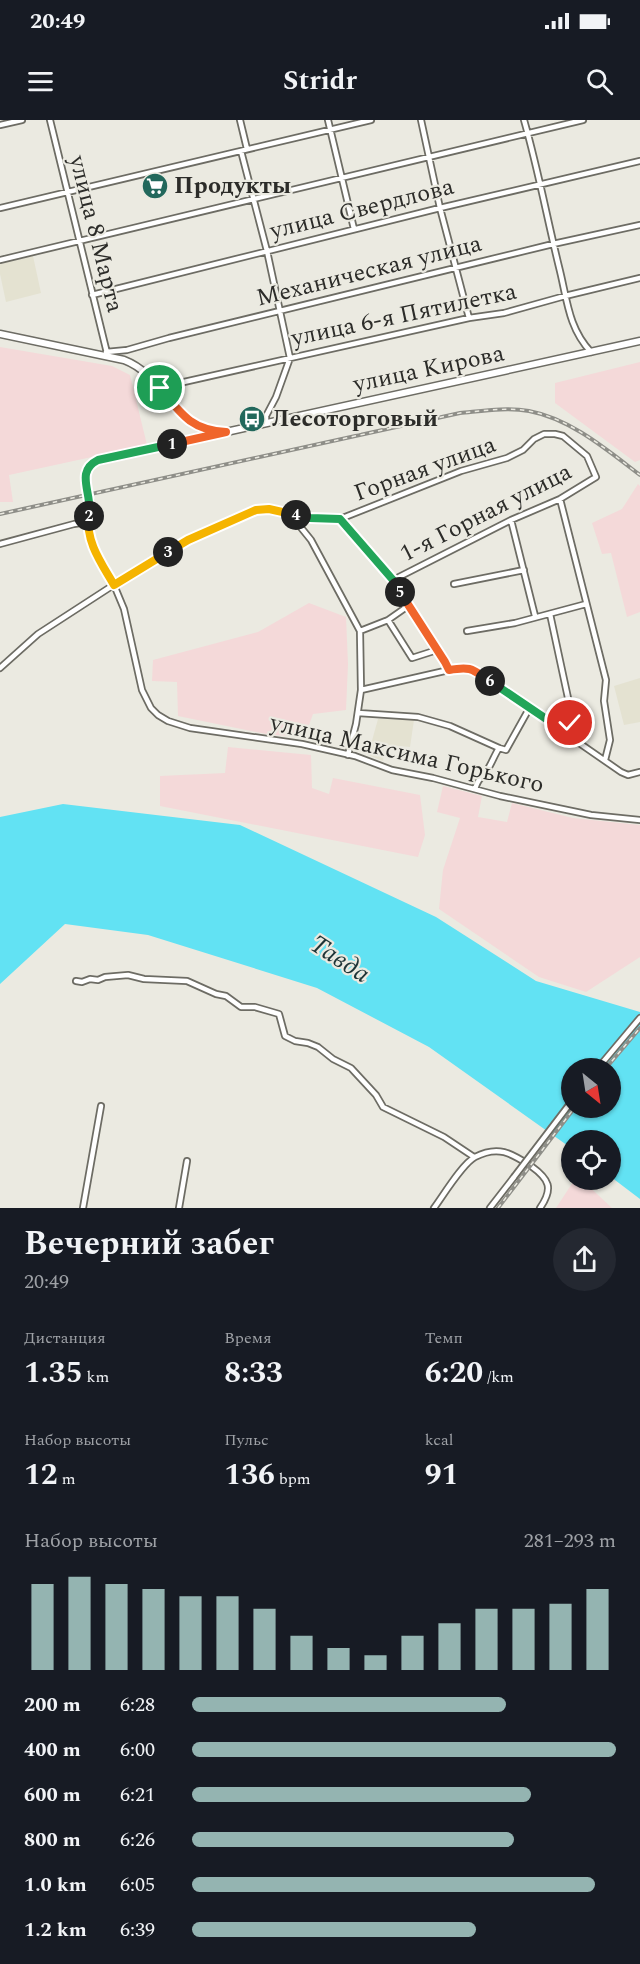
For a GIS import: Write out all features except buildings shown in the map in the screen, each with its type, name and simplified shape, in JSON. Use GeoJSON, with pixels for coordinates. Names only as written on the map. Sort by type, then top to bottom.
{"type":"FeatureCollection","features":[{"type":"Feature","properties":{"kind":"main road","name":"Механическая улица"},"geometry":{"type":"LineString","coordinates":[[0,334],[107,354]]}},
{"type":"Feature","properties":{"kind":"main road","name":"улица Кирова"},"geometry":{"type":"LineString","coordinates":[[107,354],[137,365],[196,426],[226,432],[640,341]]}},
{"type":"Feature","properties":{"kind":"street"},"geometry":{"type":"LineString","coordinates":[[0,125],[22,120]]}},
{"type":"Feature","properties":{"kind":"street","name":"улица 8 Марта"},"geometry":{"type":"LineString","coordinates":[[50,120],[107,354]]}},
{"type":"Feature","properties":{"kind":"street"},"geometry":{"type":"LineString","coordinates":[[240,120],[254,199],[290,358],[276,398],[266,416],[266,423]]}},
{"type":"Feature","properties":{"kind":"street"},"geometry":{"type":"LineString","coordinates":[[328,120],[354,229]]}},
{"type":"Feature","properties":{"kind":"street"},"geometry":{"type":"LineString","coordinates":[[0,208],[371,120]]}},
{"type":"Feature","properties":{"kind":"street"},"geometry":{"type":"LineString","coordinates":[[421,120],[440,208],[469,318]]}},
{"type":"Feature","properties":{"kind":"street"},"geometry":{"type":"LineString","coordinates":[[524,120],[565,296],[576,333],[591,352]]}},
{"type":"Feature","properties":{"kind":"street"},"geometry":{"type":"LineString","coordinates":[[0,260],[583,120]]}},
{"type":"Feature","properties":{"kind":"street","name":"улица Свердлова"},"geometry":{"type":"LineString","coordinates":[[92,295],[354,229],[640,161]]}},
{"type":"Feature","properties":{"kind":"street","name":"Механическая улица"},"geometry":{"type":"LineString","coordinates":[[107,354],[553,244],[640,225]]}},
{"type":"Feature","properties":{"kind":"street","name":"улица 6-я Пятилетка"},"geometry":{"type":"LineString","coordinates":[[175,384],[469,318],[504,314],[640,278]]}},
{"type":"Feature","properties":{"kind":"street","name":"улица Кирова"},"geometry":{"type":"LineString","coordinates":[[98,460],[226,432]]}},
{"type":"Feature","properties":{"kind":"street","name":"1-я Горная улица"},"geometry":{"type":"LineString","coordinates":[[393,580],[511,520],[560,499],[596,477],[586,456],[563,436],[555,434],[540,436]]}},
{"type":"Feature","properties":{"kind":"street","name":"Горная улица"},"geometry":{"type":"LineString","coordinates":[[0,668],[38,634],[114,585],[188,540],[230,523],[243,515],[256,510],[269,509],[310,518],[340,519],[461,471],[507,458],[523,450],[540,436]]}},
{"type":"Feature","properties":{"kind":"street","name":"улица Максима Горького"},"geometry":{"type":"LineString","coordinates":[[98,460],[88,467],[85,475],[91,503],[88,522],[90,539],[124,609],[142,690],[151,708],[168,722],[190,728],[302,744],[348,755],[392,770],[475,789],[591,814],[640,820]]}},
{"type":"Feature","properties":{"kind":"street"},"geometry":{"type":"LineString","coordinates":[[560,499],[606,680],[604,701],[610,740],[605,760]]}},
{"type":"Feature","properties":{"kind":"street"},"geometry":{"type":"LineString","coordinates":[[290,514],[311,540],[360,631],[361,690],[348,755]]}},
{"type":"Feature","properties":{"kind":"street"},"geometry":{"type":"LineString","coordinates":[[340,519],[393,580],[449,670]]}},
{"type":"Feature","properties":{"kind":"street"},"geometry":{"type":"LineString","coordinates":[[511,520],[534,616]]}},
{"type":"Feature","properties":{"kind":"street"},"geometry":{"type":"LineString","coordinates":[[0,544],[88,522]]}},
{"type":"Feature","properties":{"kind":"street"},"geometry":{"type":"LineString","coordinates":[[454,584],[524,570]]}},
{"type":"Feature","properties":{"kind":"street"},"geometry":{"type":"LineString","coordinates":[[467,631],[515,623],[534,616],[586,604]]}},
{"type":"Feature","properties":{"kind":"street"},"geometry":{"type":"LineString","coordinates":[[360,631],[388,620],[408,606]]}},
{"type":"Feature","properties":{"kind":"street"},"geometry":{"type":"LineString","coordinates":[[550,614],[572,712],[567,733]]}},
{"type":"Feature","properties":{"kind":"street"},"geometry":{"type":"LineString","coordinates":[[388,620],[412,658],[436,650]]}},
{"type":"Feature","properties":{"kind":"street"},"geometry":{"type":"LineString","coordinates":[[361,690],[449,670],[471,668],[628,775],[640,772]]}},
{"type":"Feature","properties":{"kind":"street"},"geometry":{"type":"LineString","coordinates":[[358,712],[418,717],[450,726],[506,750],[530,707]]}},
{"type":"Feature","properties":{"kind":"street"},"geometry":{"type":"LineString","coordinates":[[475,789],[478,779],[486,773],[500,748]]}},
{"type":"Feature","properties":{"kind":"street"},"geometry":{"type":"LineString","coordinates":[[76,981],[128,975],[144,979],[187,981],[226,996],[241,1007],[255,1007],[279,1014],[285,1036],[295,1041],[308,1042],[351,1068],[376,1095],[383,1107],[444,1137],[474,1157]]}},
{"type":"Feature","properties":{"kind":"street"},"geometry":{"type":"LineString","coordinates":[[606,1058],[640,1018]]}},
{"type":"Feature","properties":{"kind":"street"},"geometry":{"type":"LineString","coordinates":[[83,1208],[101,1106]]}},
{"type":"Feature","properties":{"kind":"street"},"geometry":{"type":"LineString","coordinates":[[490,1208],[561,1115]]}},
{"type":"Feature","properties":{"kind":"street"},"geometry":{"type":"LineString","coordinates":[[434,1208],[474,1157],[503,1151],[512,1153],[542,1174],[546,1180],[548,1195],[540,1208]]}},
{"type":"Feature","properties":{"kind":"street"},"geometry":{"type":"LineString","coordinates":[[179,1208],[187,1161]]}},
{"type":"Feature","properties":{"kind":"shaded area"},"geometry":{"type":"Polygon","coordinates":[[[33,256],[41,293],[6,302],[0,264],[33,256]]]}},
{"type":"Feature","properties":{"kind":"shaded area"},"geometry":{"type":"Polygon","coordinates":[[[0,347],[112,366],[130,375],[147,445],[9,475],[13,502],[0,502],[0,347]]]}},
{"type":"Feature","properties":{"kind":"shaded area"},"geometry":{"type":"Polygon","coordinates":[[[640,362],[640,460],[635,462],[555,403],[555,383],[640,362]]]}},
{"type":"Feature","properties":{"kind":"shaded area"},"geometry":{"type":"Polygon","coordinates":[[[638,484],[640,486],[640,612],[627,617],[611,553],[602,554],[592,523],[622,509],[638,484]]]}},
{"type":"Feature","properties":{"kind":"shaded area"},"geometry":{"type":"Polygon","coordinates":[[[309,603],[346,617],[348,664],[346,710],[313,714],[305,736],[271,735],[178,716],[177,682],[152,681],[153,660],[258,632],[309,603]]]}},
{"type":"Feature","properties":{"kind":"shaded area"},"geometry":{"type":"Polygon","coordinates":[[[640,678],[640,722],[624,725],[614,686],[640,678]]]}},
{"type":"Feature","properties":{"kind":"shaded area"},"geometry":{"type":"Polygon","coordinates":[[[378,719],[414,720],[410,747],[389,745],[384,749],[383,761],[368,755],[378,719]]]}},
{"type":"Feature","properties":{"kind":"shaded area"},"geometry":{"type":"Polygon","coordinates":[[[228,747],[311,755],[312,788],[329,794],[333,778],[420,795],[425,835],[418,857],[160,806],[160,776],[225,773],[228,747]]]}},
{"type":"Feature","properties":{"kind":"shaded area"},"geometry":{"type":"Polygon","coordinates":[[[443,786],[482,796],[478,817],[507,822],[512,803],[573,818],[640,825],[640,957],[586,992],[539,977],[439,909],[443,870],[460,818],[437,812],[443,786]]]}},
{"type":"Feature","properties":{"kind":"shaded area"},"geometry":{"type":"Polygon","coordinates":[[[568,1190],[593,1190],[612,1208],[556,1208],[568,1190]]]}},
{"type":"Feature","properties":{"kind":"water","name":"Тавда"},"geometry":{"type":"Polygon","coordinates":[[[63,804],[240,825],[436,917],[536,981],[640,1012],[640,1199],[621,1185],[621,1130],[561,1130],[561,1141],[429,1047],[317,988],[148,935],[65,924],[0,984],[0,817],[63,804]]]}},
{"type":"Feature","properties":{"kind":"railway"},"geometry":{"type":"LineString","coordinates":[[0,514],[460,413],[494,410],[529,411],[559,421],[588,437],[640,475]]}},
{"type":"Feature","properties":{"kind":"railway"},"geometry":{"type":"LineString","coordinates":[[614,1058],[640,1028]]}},
{"type":"Feature","properties":{"kind":"railway"},"geometry":{"type":"LineString","coordinates":[[498,1208],[567,1118]]}},
{"type":"Feature","properties":{"kind":"place","name":"Продукты"},"geometry":{"type":"Point","coordinates":[155,186]}},
{"type":"Feature","properties":{"kind":"place","name":"Лесоторговый"},"geometry":{"type":"Point","coordinates":[252,419]}},
{"type":"Feature","properties":{"kind":"route"},"geometry":{"type":"LineString","coordinates":[[160,388],[196,426],[226,432],[98,460],[88,467],[85,475],[91,503],[88,531],[98,557],[114,585],[188,540],[256,510],[269,509],[310,518],[340,519],[393,580],[449,670],[471,668],[567,733],[570,723]]}}]}
